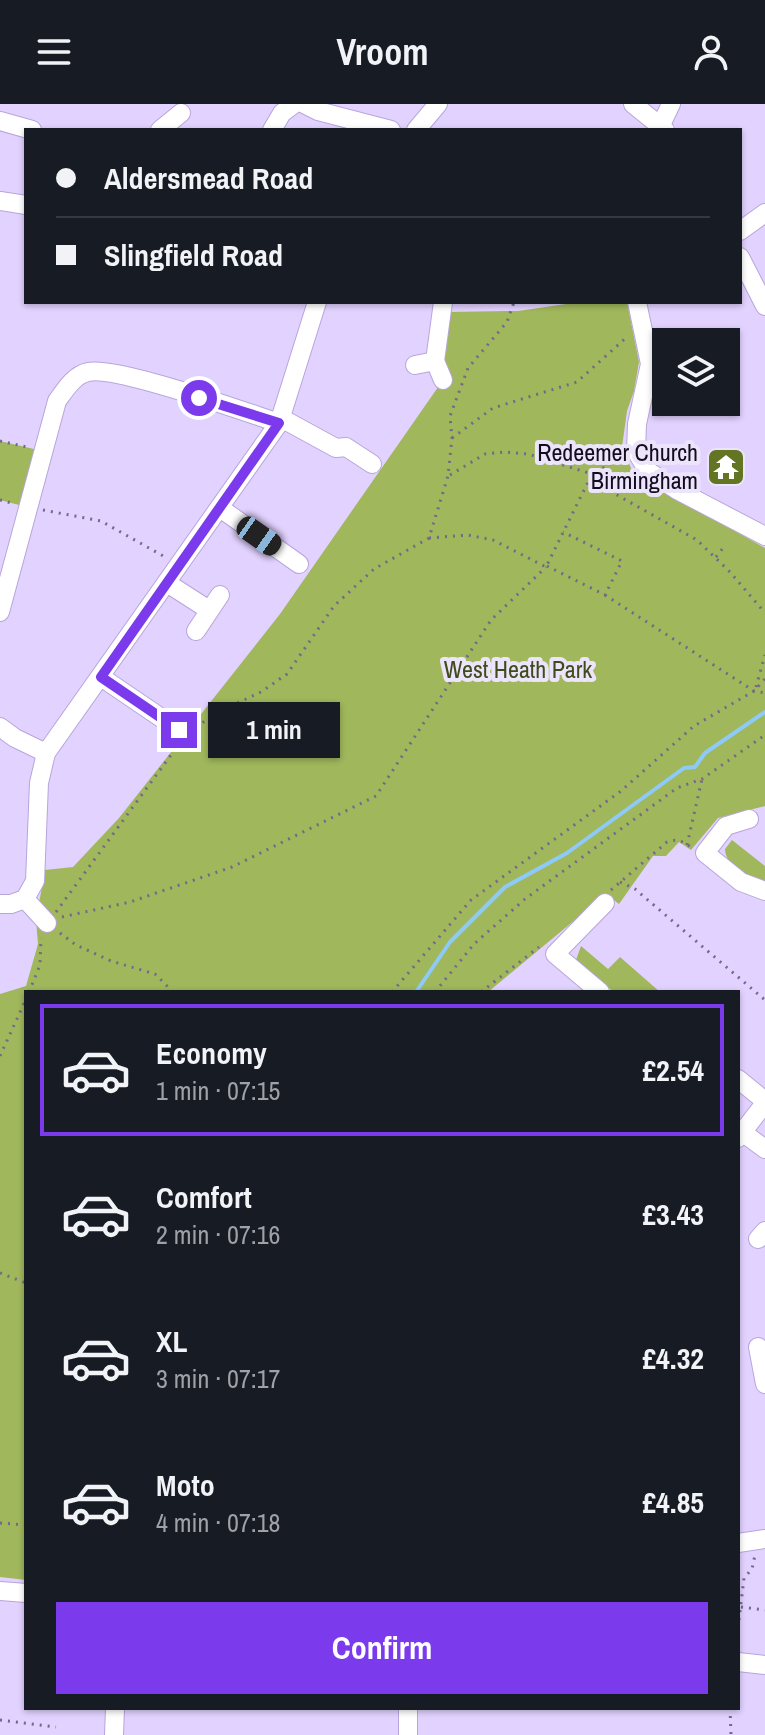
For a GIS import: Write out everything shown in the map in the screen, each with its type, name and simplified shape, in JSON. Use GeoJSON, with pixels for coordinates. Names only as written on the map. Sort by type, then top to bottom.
{"type":"FeatureCollection","features":[{"type":"Feature","properties":{"kind":"street"},"geometry":{"type":"LineString","coordinates":[[304,104],[318,111],[383,128]]}},
{"type":"Feature","properties":{"kind":"street"},"geometry":{"type":"LineString","coordinates":[[418,128],[438,104]]}},
{"type":"Feature","properties":{"kind":"street"},"geometry":{"type":"LineString","coordinates":[[633,104],[663,128],[671,104]]}},
{"type":"Feature","properties":{"kind":"street"},"geometry":{"type":"LineString","coordinates":[[274,128],[288,109]]}},
{"type":"Feature","properties":{"kind":"street"},"geometry":{"type":"LineString","coordinates":[[162,128],[181,113]]}},
{"type":"Feature","properties":{"kind":"street"},"geometry":{"type":"LineString","coordinates":[[1,126],[24,129]]}},
{"type":"Feature","properties":{"kind":"street"},"geometry":{"type":"LineString","coordinates":[[0,201],[24,205]]}},
{"type":"Feature","properties":{"kind":"street"},"geometry":{"type":"LineString","coordinates":[[742,230],[765,213]]}},
{"type":"Feature","properties":{"kind":"street"},"geometry":{"type":"LineString","coordinates":[[742,261],[765,306]]}},
{"type":"Feature","properties":{"kind":"street"},"geometry":{"type":"LineString","coordinates":[[0,904],[25,899],[35,881],[39,783],[46,753],[280,420],[316,304]]}},
{"type":"Feature","properties":{"kind":"street"},"geometry":{"type":"LineString","coordinates":[[443,304],[435,361],[443,380]]}},
{"type":"Feature","properties":{"kind":"street"},"geometry":{"type":"LineString","coordinates":[[637,304],[650,364],[637,424],[636,451],[648,471],[765,536]]}},
{"type":"Feature","properties":{"kind":"street"},"geometry":{"type":"LineString","coordinates":[[415,365],[435,361]]}},
{"type":"Feature","properties":{"kind":"street"},"geometry":{"type":"LineString","coordinates":[[0,612],[57,401],[70,383],[87,372],[119,373],[280,420],[336,448],[346,447],[372,464]]}},
{"type":"Feature","properties":{"kind":"street"},"geometry":{"type":"LineString","coordinates":[[220,508],[299,564]]}},
{"type":"Feature","properties":{"kind":"street"},"geometry":{"type":"LineString","coordinates":[[167,583],[215,603],[196,631]]}},
{"type":"Feature","properties":{"kind":"street"},"geometry":{"type":"LineString","coordinates":[[101,677],[181,736]]}},
{"type":"Feature","properties":{"kind":"street"},"geometry":{"type":"LineString","coordinates":[[0,727],[46,753]]}},
{"type":"Feature","properties":{"kind":"street"},"geometry":{"type":"LineString","coordinates":[[749,819],[726,826],[705,853],[741,882],[765,891]]}},
{"type":"Feature","properties":{"kind":"street"},"geometry":{"type":"LineString","coordinates":[[25,899],[42,919]]}},
{"type":"Feature","properties":{"kind":"street"},"geometry":{"type":"LineString","coordinates":[[598,990],[555,954],[605,903]]}},
{"type":"Feature","properties":{"kind":"street"},"geometry":{"type":"LineString","coordinates":[[740,1081],[765,1102],[740,1135],[765,1149]]}},
{"type":"Feature","properties":{"kind":"street"},"geometry":{"type":"LineString","coordinates":[[740,1344],[761,1347],[765,1384]]}},
{"type":"Feature","properties":{"kind":"street"},"geometry":{"type":"LineString","coordinates":[[0,1591],[24,1593]]}},
{"type":"Feature","properties":{"kind":"street"},"geometry":{"type":"LineString","coordinates":[[740,1662],[765,1665]]}},
{"type":"Feature","properties":{"kind":"street"},"geometry":{"type":"LineString","coordinates":[[114,1735],[115,1710]]}},
{"type":"Feature","properties":{"kind":"street"},"geometry":{"type":"LineString","coordinates":[[408,1710],[408,1735]]}},
{"type":"Feature","properties":{"kind":"path"},"geometry":{"type":"LineString","coordinates":[[429,538],[448,476],[452,438],[450,416],[468,368],[507,322],[513,304]]}},
{"type":"Feature","properties":{"kind":"path"},"geometry":{"type":"LineString","coordinates":[[452,438],[493,408],[577,382],[642,323]]}},
{"type":"Feature","properties":{"kind":"path"},"geometry":{"type":"LineString","coordinates":[[0,441],[43,451]]}},
{"type":"Feature","properties":{"kind":"path"},"geometry":{"type":"LineString","coordinates":[[636,451],[592,474],[546,567],[491,620],[376,796],[232,867],[130,902],[51,920],[181,736],[220,711],[261,692],[287,674],[334,606],[374,569],[429,538],[468,535],[493,540],[546,567],[605,595],[754,691],[765,693]]}},
{"type":"Feature","properties":{"kind":"path"},"geometry":{"type":"LineString","coordinates":[[448,476],[485,454],[505,452],[528,454],[592,474],[601,486],[638,504],[697,540],[765,613]]}},
{"type":"Feature","properties":{"kind":"path"},"geometry":{"type":"LineString","coordinates":[[28,507],[101,521],[180,566]]}},
{"type":"Feature","properties":{"kind":"path"},"geometry":{"type":"LineString","coordinates":[[563,532],[622,561],[605,595]]}},
{"type":"Feature","properties":{"kind":"path"},"geometry":{"type":"LineString","coordinates":[[716,558],[723,548]]}},
{"type":"Feature","properties":{"kind":"path"},"geometry":{"type":"LineString","coordinates":[[754,691],[765,655]]}},
{"type":"Feature","properties":{"kind":"path"},"geometry":{"type":"LineString","coordinates":[[394,990],[471,900],[621,791],[694,726],[754,691],[765,679]]}},
{"type":"Feature","properties":{"kind":"path"},"geometry":{"type":"LineString","coordinates":[[437,990],[474,944],[525,899],[677,788],[702,779],[765,735]]}},
{"type":"Feature","properties":{"kind":"path"},"geometry":{"type":"LineString","coordinates":[[687,845],[702,779]]}},
{"type":"Feature","properties":{"kind":"path"},"geometry":{"type":"LineString","coordinates":[[605,903],[606,893],[667,842],[674,840],[705,853]]}},
{"type":"Feature","properties":{"kind":"path"},"geometry":{"type":"LineString","coordinates":[[620,882],[635,889],[765,1000]]}},
{"type":"Feature","properties":{"kind":"path"},"geometry":{"type":"LineString","coordinates":[[42,919],[88,950],[111,961],[155,974],[170,990]]}},
{"type":"Feature","properties":{"kind":"path"},"geometry":{"type":"LineString","coordinates":[[30,990],[40,965],[42,919]]}},
{"type":"Feature","properties":{"kind":"path"},"geometry":{"type":"LineString","coordinates":[[485,990],[539,947]]}},
{"type":"Feature","properties":{"kind":"path"},"geometry":{"type":"LineString","coordinates":[[0,1056],[24,1003]]}},
{"type":"Feature","properties":{"kind":"path"},"geometry":{"type":"LineString","coordinates":[[0,1273],[24,1282]]}},
{"type":"Feature","properties":{"kind":"path"},"geometry":{"type":"LineString","coordinates":[[0,1523],[24,1525]]}},
{"type":"Feature","properties":{"kind":"path"},"geometry":{"type":"LineString","coordinates":[[740,1614],[744,1578],[752,1569],[755,1559],[752,1541]]}},
{"type":"Feature","properties":{"kind":"path"},"geometry":{"type":"LineString","coordinates":[[741,1607],[765,1610]]}},
{"type":"Feature","properties":{"kind":"path"},"geometry":{"type":"LineString","coordinates":[[730,1710],[731,1735]]}},
{"type":"Feature","properties":{"kind":"path"},"geometry":{"type":"LineString","coordinates":[[0,1720],[56,1727]]}},
{"type":"Feature","properties":{"kind":"green space","name":"West Heath Park"},"geometry":{"type":"Polygon","coordinates":[[[566,304],[627,304],[639,362],[622,447],[633,473],[765,548],[765,806],[718,818],[691,850],[679,842],[666,856],[653,856],[619,904],[606,894],[490,990],[24,990],[24,1580],[0,1577],[0,994],[26,986],[38,944],[36,920],[45,870],[73,867],[119,818],[280,614],[443,380],[440,361],[447,312],[518,311],[566,304]]]}},
{"type":"Feature","properties":{"kind":"green space"},"geometry":{"type":"Polygon","coordinates":[[[0,441],[38,450],[23,506],[0,500],[0,441]]]}},
{"type":"Feature","properties":{"kind":"green space"},"geometry":{"type":"Polygon","coordinates":[[[732,840],[765,866],[765,884],[746,876],[729,861],[725,849],[732,840]]]}},
{"type":"Feature","properties":{"kind":"green space"},"geometry":{"type":"Polygon","coordinates":[[[581,946],[608,969],[620,957],[658,990],[611,990],[581,968],[576,960],[581,946]]]}},
{"type":"Feature","properties":{"kind":"waterway"},"geometry":{"type":"LineString","coordinates":[[417,990],[450,942],[505,887],[567,853],[684,768],[695,767],[705,753],[765,712]]}},
{"type":"Feature","properties":{"kind":"place","name":"Redeemer Church Birmingham"},"geometry":{"type":"Point","coordinates":[726,467]}},
{"type":"Feature","properties":{"kind":"route"},"geometry":{"type":"LineString","coordinates":[[179,730],[101,677],[279,423],[199,398]]}}]}
